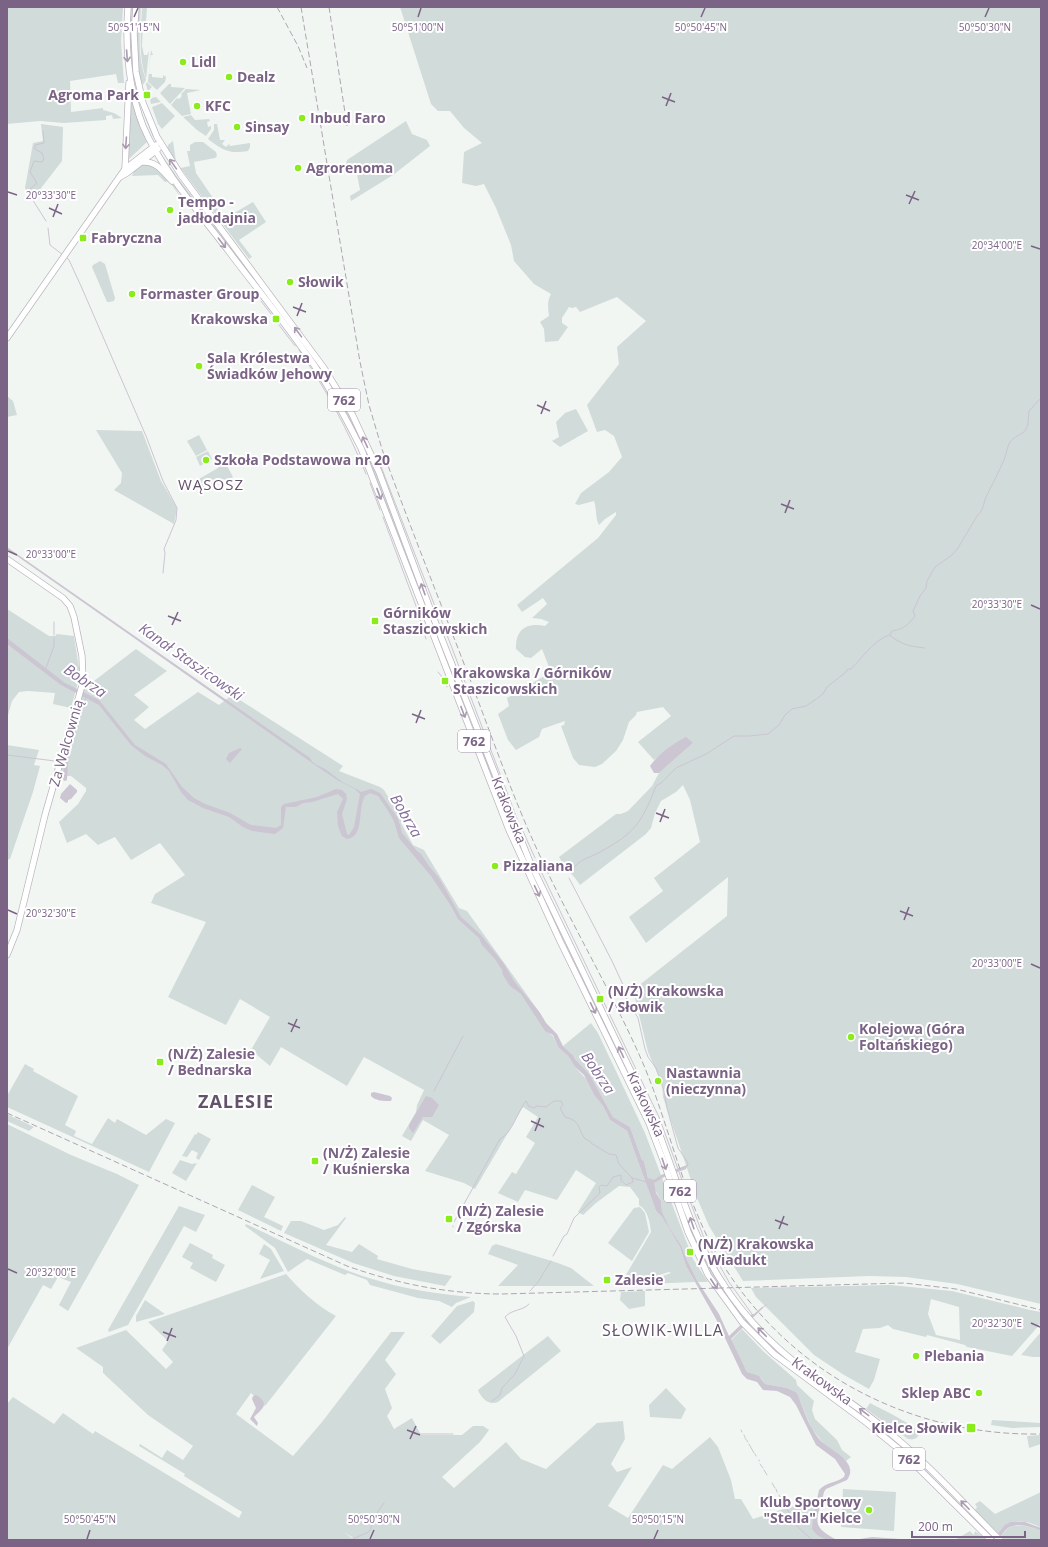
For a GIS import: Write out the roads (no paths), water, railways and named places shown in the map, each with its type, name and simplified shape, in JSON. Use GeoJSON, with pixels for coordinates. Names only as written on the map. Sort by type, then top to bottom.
{"type":"FeatureCollection","features":[{"type":"Feature","properties":{"kind":"main road","name":"Krakowska"},"geometry":{"type":"LineString","coordinates":[[128,7],[127,44],[129,75],[138,110],[147,134],[181,189],[320,374],[361,448],[509,830],[560,941],[648,1124],[663,1160],[688,1232],[708,1275],[742,1322],[774,1354],[867,1423],[890,1442],[984,1528],[1000,1540]]}},
{"type":"Feature","properties":{"kind":"main road","name":"Krakowska"},"geometry":{"type":"LineString","coordinates":[[136,7],[134,52],[138,82],[148,115],[161,145],[181,175],[324,368],[352,414],[379,472],[475,725],[528,855],[652,1115],[664,1144],[694,1230],[707,1257],[721,1281],[746,1315],[780,1350],[892,1434],[915,1455],[984,1528],[991,1540]]}},
{"type":"Feature","properties":{"kind":"main road"},"geometry":{"type":"LineString","coordinates":[[125,169],[129,75]]}},
{"type":"Feature","properties":{"kind":"main road"},"geometry":{"type":"LineString","coordinates":[[7,338],[125,169],[161,145]]}},
{"type":"Feature","properties":{"kind":"main road"},"geometry":{"type":"LineString","coordinates":[[119,177],[142,162],[155,149]]}},
{"type":"Feature","properties":{"kind":"main road"},"geometry":{"type":"LineString","coordinates":[[142,162],[156,164],[181,189]]}},
{"type":"Feature","properties":{"kind":"main road","name":"Za Walcownią"},"geometry":{"type":"LineString","coordinates":[[7,559],[63,598],[70,606],[74,614],[82,656],[83,683],[45,815],[18,930],[7,955]]}},
{"type":"Feature","properties":{"kind":"waterway"},"geometry":{"type":"LineString","coordinates":[[43,131],[44,143],[35,145],[35,149],[42,153],[44,159],[42,162],[34,161],[30,172],[37,183],[29,190],[34,202],[46,221]]}},
{"type":"Feature","properties":{"kind":"waterway"},"geometry":{"type":"LineString","coordinates":[[48,228],[50,245],[63,255]]}},
{"type":"Feature","properties":{"kind":"waterway"},"geometry":{"type":"LineString","coordinates":[[66,257],[69,260],[81,286],[146,436],[163,481],[177,508],[176,520],[164,549],[163,573]]}},
{"type":"Feature","properties":{"kind":"waterway"},"geometry":{"type":"LineString","coordinates":[[261,301],[271,314]]}},
{"type":"Feature","properties":{"kind":"waterway"},"geometry":{"type":"LineString","coordinates":[[279,325],[295,346]]}},
{"type":"Feature","properties":{"kind":"waterway"},"geometry":{"type":"LineString","coordinates":[[299,350],[336,410],[366,474]]}},
{"type":"Feature","properties":{"kind":"waterway"},"geometry":{"type":"LineString","coordinates":[[890,635],[892,631],[905,626],[915,616],[913,611],[920,596],[926,588],[927,581],[935,567],[952,555],[958,548],[983,507],[986,497],[1004,460],[1010,442],[1025,431],[1028,425],[1029,411],[1041,398]]}},
{"type":"Feature","properties":{"kind":"waterway"},"geometry":{"type":"LineString","coordinates":[[377,456],[436,609]]}},
{"type":"Feature","properties":{"kind":"waterway"},"geometry":{"type":"LineString","coordinates":[[370,483],[380,510]]}},
{"type":"Feature","properties":{"kind":"waterway"},"geometry":{"type":"LineString","coordinates":[[383,517],[416,606],[426,639]]}},
{"type":"Feature","properties":{"kind":"waterway"},"geometry":{"type":"LineString","coordinates":[[439,614],[518,821]]}},
{"type":"Feature","properties":{"kind":"waterway"},"geometry":{"type":"LineString","coordinates":[[54,622],[54,635]]}},
{"type":"Feature","properties":{"kind":"waterway"},"geometry":{"type":"LineString","coordinates":[[572,870],[581,861],[622,839],[641,818],[656,786],[676,768],[706,754],[734,736],[768,734],[779,725],[785,715],[792,709],[806,706],[823,694],[827,687],[848,669],[851,669],[873,645],[884,637],[889,635],[898,641],[914,647],[925,648]]}},
{"type":"Feature","properties":{"kind":"waterway"},"geometry":{"type":"LineString","coordinates":[[46,668],[54,646],[54,638]]}},
{"type":"Feature","properties":{"kind":"waterway"},"geometry":{"type":"LineString","coordinates":[[438,672],[443,678],[447,687]]}},
{"type":"Feature","properties":{"kind":"waterway","name":"Bobrza"},"geometry":{"type":"LineString","coordinates":[[64,762],[66,762],[86,697]]}},
{"type":"Feature","properties":{"kind":"waterway"},"geometry":{"type":"LineString","coordinates":[[7,755],[55,761]]}},
{"type":"Feature","properties":{"kind":"waterway"},"geometry":{"type":"LineString","coordinates":[[65,779],[66,762]]}},
{"type":"Feature","properties":{"kind":"waterway"},"geometry":{"type":"LineString","coordinates":[[522,829],[535,858]]}},
{"type":"Feature","properties":{"kind":"waterway"},"geometry":{"type":"LineString","coordinates":[[536,861],[659,1117],[678,1169]]}},
{"type":"Feature","properties":{"kind":"waterway"},"geometry":{"type":"LineString","coordinates":[[569,878],[612,961],[624,987],[626,998],[638,1018],[645,1049],[648,1057],[656,1068],[664,1091],[678,1148],[688,1163],[687,1167]]}},
{"type":"Feature","properties":{"kind":"waterway"},"geometry":{"type":"LineString","coordinates":[[434,1091],[463,1036]]}},
{"type":"Feature","properties":{"kind":"waterway"},"geometry":{"type":"LineString","coordinates":[[454,1222],[500,1139],[508,1132],[526,1101],[528,1106],[534,1108],[537,1106],[546,1107],[554,1101],[561,1101],[563,1105],[560,1108],[565,1117],[574,1120],[585,1139],[609,1154],[616,1155],[619,1164],[632,1178]]}},
{"type":"Feature","properties":{"kind":"waterway"},"geometry":{"type":"LineString","coordinates":[[679,1172],[704,1238],[729,1282],[752,1314]]}},
{"type":"Feature","properties":{"kind":"waterway"},"geometry":{"type":"LineString","coordinates":[[553,1256],[564,1236],[567,1234],[574,1218],[600,1193],[599,1187],[601,1185],[607,1186],[613,1177],[621,1175],[621,1180],[626,1185],[633,1182],[632,1178],[647,1182]]}},
{"type":"Feature","properties":{"kind":"waterway"},"geometry":{"type":"LineString","coordinates":[[530,1291],[538,1282],[551,1261]]}},
{"type":"Feature","properties":{"kind":"waterway"},"geometry":{"type":"LineString","coordinates":[[492,1401],[500,1395],[502,1388],[515,1374],[524,1356],[516,1336],[505,1317],[508,1314],[524,1308],[529,1304]]}},
{"type":"Feature","properties":{"kind":"waterway"},"geometry":{"type":"LineString","coordinates":[[762,1308],[766,1305]]}},
{"type":"Feature","properties":{"kind":"waterway"},"geometry":{"type":"LineString","coordinates":[[414,1434],[453,1434]]}},
{"type":"Feature","properties":{"kind":"waterway"},"geometry":{"type":"LineString","coordinates":[[745,1438],[748,1442]]}},
{"type":"Feature","properties":{"kind":"waterway"},"geometry":{"type":"LineString","coordinates":[[749,1444],[754,1453]]}},
{"type":"Feature","properties":{"kind":"waterway"},"geometry":{"type":"LineString","coordinates":[[760,1464],[763,1468]]}},
{"type":"Feature","properties":{"kind":"waterway"},"geometry":{"type":"LineString","coordinates":[[764,1470],[767,1475]]}},
{"type":"Feature","properties":{"kind":"waterway"},"geometry":{"type":"LineString","coordinates":[[772,1483],[775,1488]]}},
{"type":"Feature","properties":{"kind":"waterway"},"geometry":{"type":"LineString","coordinates":[[779,1495],[792,1518]]}},
{"type":"Feature","properties":{"kind":"waterway"},"geometry":{"type":"LineString","coordinates":[[350,1540],[369,1532],[377,1513],[384,1503]]}},
{"type":"Feature","properties":{"kind":"waterway"},"geometry":{"type":"LineString","coordinates":[[796,1525],[812,1540]]}},
{"type":"Feature","properties":{"kind":"railway"},"geometry":{"type":"LineString","coordinates":[[277,7],[298,46],[307,68]]}},
{"type":"Feature","properties":{"kind":"railway"},"geometry":{"type":"LineString","coordinates":[[301,7],[360,362],[369,405],[382,449],[517,803],[561,900],[630,1034],[642,1061],[650,1080],[690,1197],[704,1230],[718,1257],[753,1306],[791,1345],[854,1389],[889,1406],[963,1428],[1002,1433],[1041,1434]]}},
{"type":"Feature","properties":{"kind":"railway"},"geometry":{"type":"LineString","coordinates":[[329,7],[347,126]]}},
{"type":"Feature","properties":{"kind":"railway"},"geometry":{"type":"LineString","coordinates":[[7,1113],[347,1266],[385,1278],[423,1287],[482,1294],[502,1294],[904,1283],[956,1289],[1041,1310]]}},
{"type":"Feature","properties":{"kind":"place","name":"Lidl"},"geometry":{"type":"Point","coordinates":[183,62]}},
{"type":"Feature","properties":{"kind":"place","name":"Dealz"},"geometry":{"type":"Point","coordinates":[229,77]}},
{"type":"Feature","properties":{"kind":"place","name":"Agroma Park"},"geometry":{"type":"Point","coordinates":[147,95]}},
{"type":"Feature","properties":{"kind":"place","name":"KFC"},"geometry":{"type":"Point","coordinates":[197,106]}},
{"type":"Feature","properties":{"kind":"place","name":"Inbud Faro"},"geometry":{"type":"Point","coordinates":[302,118]}},
{"type":"Feature","properties":{"kind":"place","name":"Sinsay"},"geometry":{"type":"Point","coordinates":[237,127]}},
{"type":"Feature","properties":{"kind":"place","name":"Agrorenoma"},"geometry":{"type":"Point","coordinates":[298,168]}},
{"type":"Feature","properties":{"kind":"place","name":"Tempo - jadłodajnia"},"geometry":{"type":"Point","coordinates":[170,210]}},
{"type":"Feature","properties":{"kind":"place","name":"Fabryczna"},"geometry":{"type":"Point","coordinates":[83,238]}},
{"type":"Feature","properties":{"kind":"place","name":"Słowik"},"geometry":{"type":"Point","coordinates":[290,282]}},
{"type":"Feature","properties":{"kind":"place","name":"Formaster Group"},"geometry":{"type":"Point","coordinates":[132,294]}},
{"type":"Feature","properties":{"kind":"place","name":"Krakowska"},"geometry":{"type":"Point","coordinates":[276,319]}},
{"type":"Feature","properties":{"kind":"place","name":"Sala Królestwa Świadków Jehowy"},"geometry":{"type":"Point","coordinates":[199,366]}},
{"type":"Feature","properties":{"kind":"place","name":"Szkoła Podstawowa nr 20"},"geometry":{"type":"Point","coordinates":[206,460]}},
{"type":"Feature","properties":{"kind":"place","name":"Górników Staszicowskich"},"geometry":{"type":"Point","coordinates":[375,621]}},
{"type":"Feature","properties":{"kind":"place","name":"Krakowska / Górników Staszicowskich"},"geometry":{"type":"Point","coordinates":[445,681]}},
{"type":"Feature","properties":{"kind":"place","name":"Pizzaliana"},"geometry":{"type":"Point","coordinates":[495,866]}},
{"type":"Feature","properties":{"kind":"place","name":"(N/Ż) Krakowska / Słowik"},"geometry":{"type":"Point","coordinates":[600,999]}},
{"type":"Feature","properties":{"kind":"place","name":"Kolejowa (Góra Foltańskiego)"},"geometry":{"type":"Point","coordinates":[851,1037]}},
{"type":"Feature","properties":{"kind":"place","name":"(N/Ż) Zalesie / Bednarska"},"geometry":{"type":"Point","coordinates":[160,1062]}},
{"type":"Feature","properties":{"kind":"place","name":"Nastawnia (nieczynna)"},"geometry":{"type":"Point","coordinates":[658,1081]}},
{"type":"Feature","properties":{"kind":"place","name":"(N/Ż) Zalesie / Kuśnierska"},"geometry":{"type":"Point","coordinates":[315,1161]}},
{"type":"Feature","properties":{"kind":"place","name":"(N/Ż) Zalesie / Zgórska"},"geometry":{"type":"Point","coordinates":[449,1219]}},
{"type":"Feature","properties":{"kind":"place","name":"(N/Ż) Krakowska / Wiadukt"},"geometry":{"type":"Point","coordinates":[690,1252]}},
{"type":"Feature","properties":{"kind":"place","name":"Zalesie"},"geometry":{"type":"Point","coordinates":[607,1280]}},
{"type":"Feature","properties":{"kind":"place","name":"Plebania"},"geometry":{"type":"Point","coordinates":[916,1356]}},
{"type":"Feature","properties":{"kind":"place","name":"Sklep ABC"},"geometry":{"type":"Point","coordinates":[979,1393]}},
{"type":"Feature","properties":{"kind":"place","name":"Kielce Słowik"},"geometry":{"type":"Point","coordinates":[971,1428]}},
{"type":"Feature","properties":{"kind":"place","name":"Klub Sportowy \"Stella\" Kielce"},"geometry":{"type":"Point","coordinates":[869,1510]}},
{"type":"Feature","properties":{"kind":"district","name":"WĄSOSZ"},"geometry":{"type":"Point","coordinates":[211,485]}},
{"type":"Feature","properties":{"kind":"district","name":"ZALESIE"},"geometry":{"type":"Point","coordinates":[236,1102]}},
{"type":"Feature","properties":{"kind":"district","name":"SŁOWIK-WILLA"},"geometry":{"type":"Point","coordinates":[663,1330]}},
{"type":"Feature","properties":{"kind":"water label","name":"Kanał Staszicowski"},"geometry":{"type":"Point","coordinates":[191,662]}}]}
